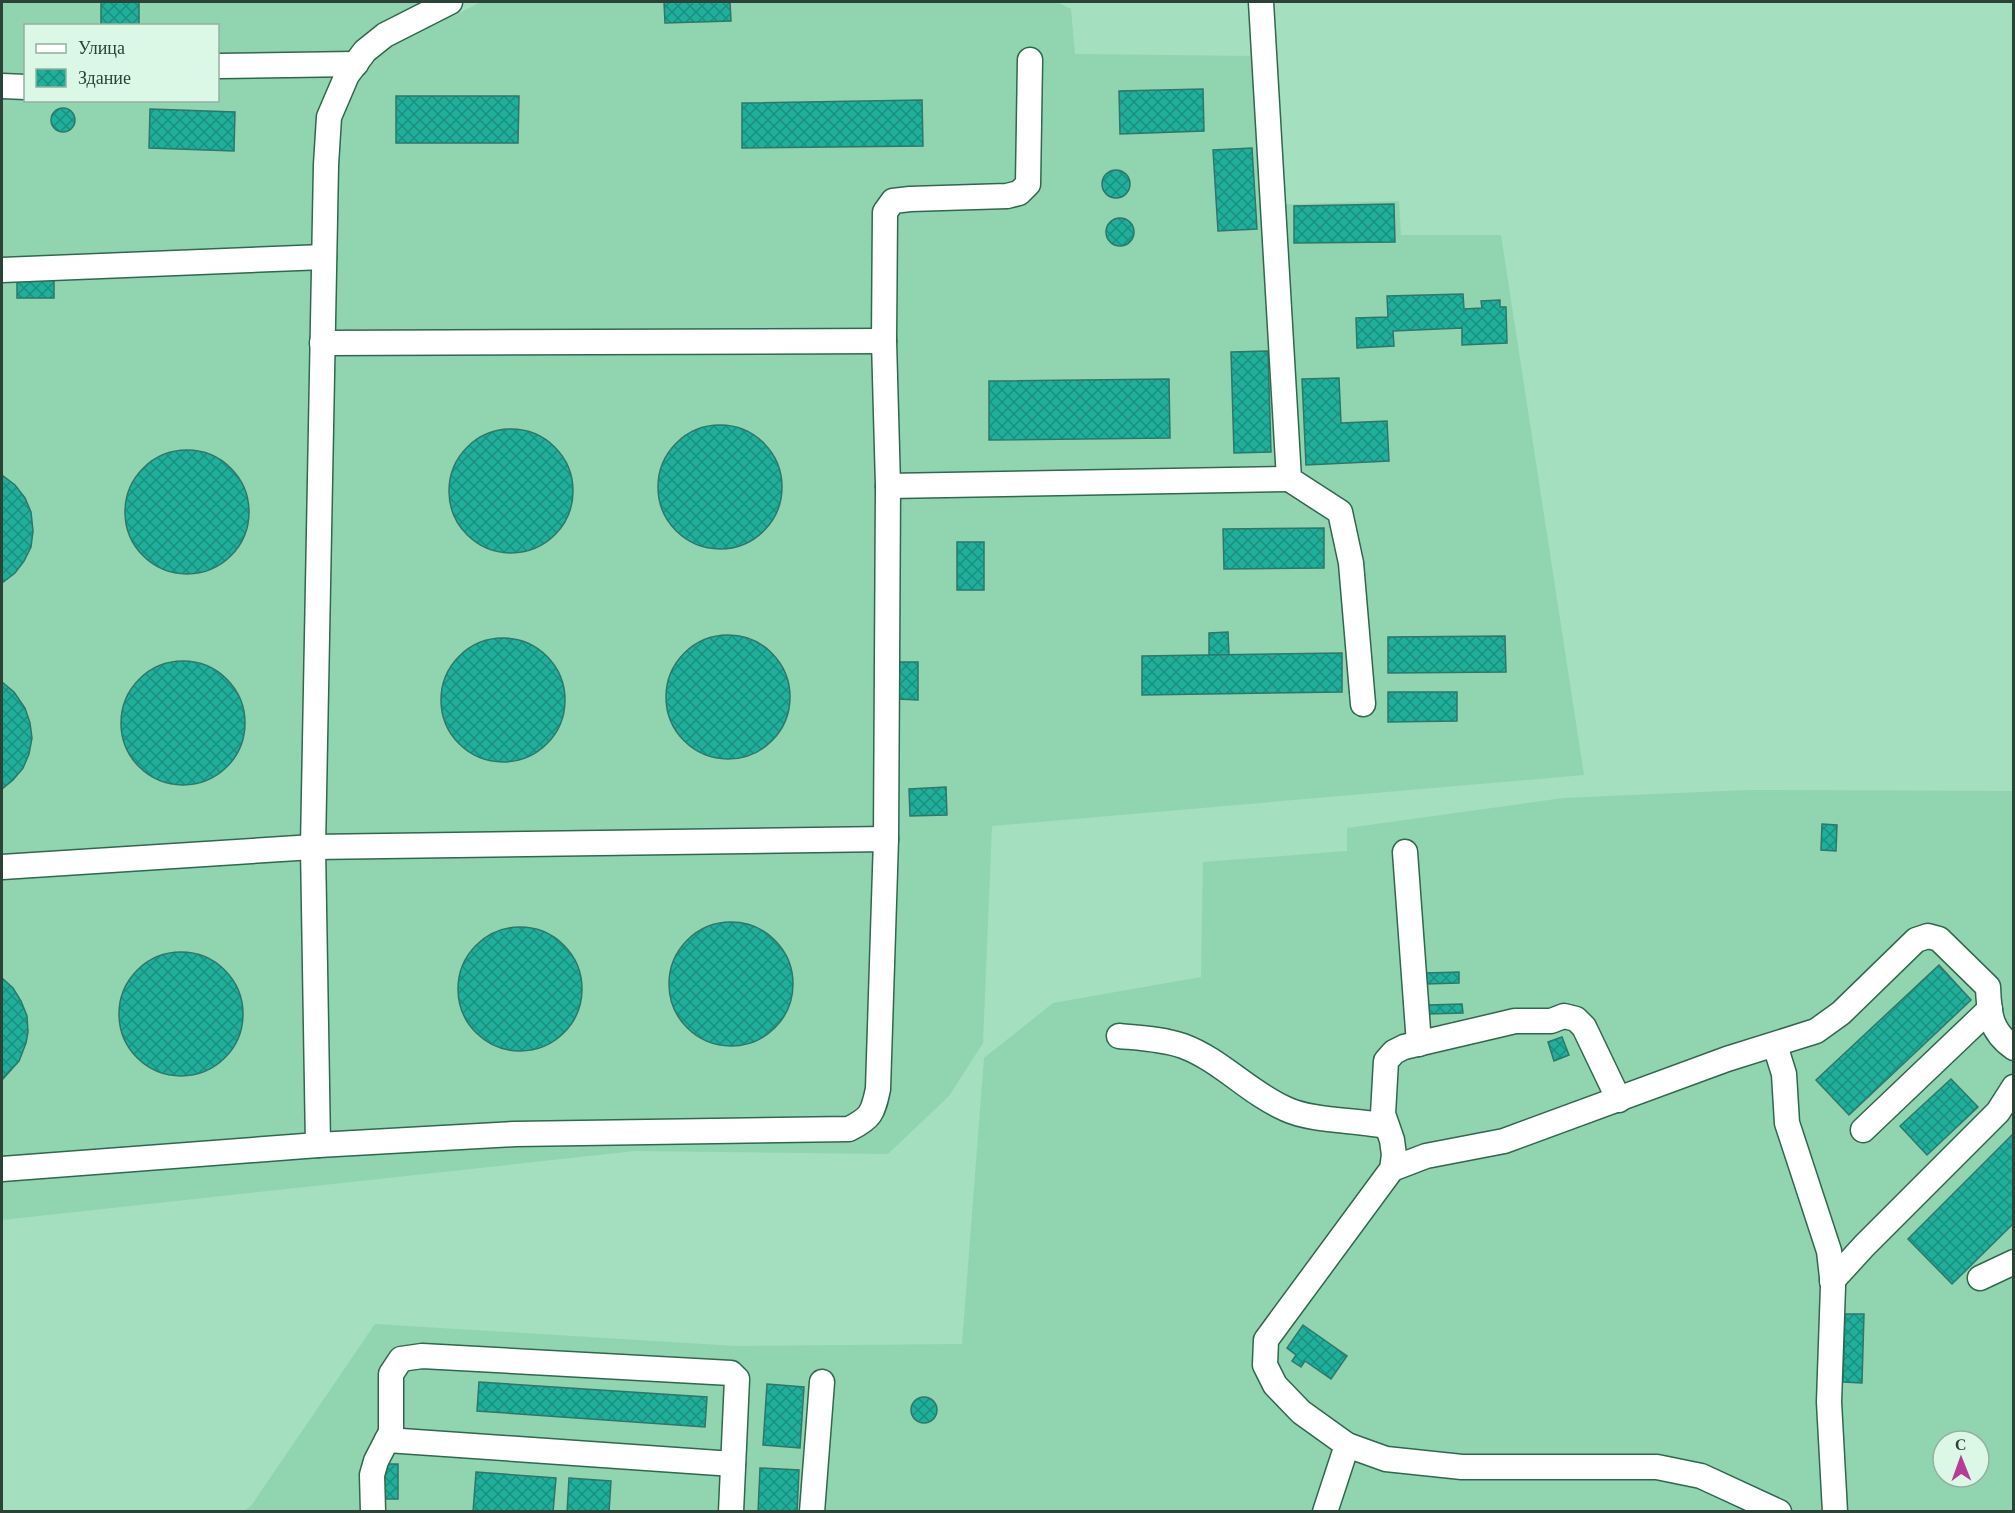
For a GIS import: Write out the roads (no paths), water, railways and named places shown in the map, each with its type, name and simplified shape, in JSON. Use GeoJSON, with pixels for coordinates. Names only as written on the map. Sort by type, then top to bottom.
{"type":"FeatureCollection","features":[{"type":"Feature","properties":{"kind":"street"},"geometry":{"type":"LineString","coordinates":[[318,1145],[313,847],[322,343],[329,117],[348,75],[365,51],[385,35],[450,2]]}},
{"type":"Feature","properties":{"kind":"street"},"geometry":{"type":"LineString","coordinates":[[1261,2],[1289,479]]}},
{"type":"Feature","properties":{"kind":"street"},"geometry":{"type":"LineString","coordinates":[[2,1169],[318,1145],[515,1134],[849,1129],[866,1120],[874,1108],[878,1089],[886,839],[888,486],[884,341],[885,212],[893,201],[1007,196],[1019,193],[1028,184],[1030,60]]}},
{"type":"Feature","properties":{"kind":"street"},"geometry":{"type":"LineString","coordinates":[[219,66],[356,64]]}},
{"type":"Feature","properties":{"kind":"street"},"geometry":{"type":"LineString","coordinates":[[2,86],[24,87]]}},
{"type":"Feature","properties":{"kind":"street"},"geometry":{"type":"LineString","coordinates":[[2,270],[324,257]]}},
{"type":"Feature","properties":{"kind":"street"},"geometry":{"type":"LineString","coordinates":[[322,343],[884,341]]}},
{"type":"Feature","properties":{"kind":"street"},"geometry":{"type":"LineString","coordinates":[[888,486],[1289,479],[1340,512],[1351,563],[1363,704]]}},
{"type":"Feature","properties":{"kind":"street"},"geometry":{"type":"LineString","coordinates":[[2,867],[313,847],[886,839]]}},
{"type":"Feature","properties":{"kind":"street"},"geometry":{"type":"LineString","coordinates":[[1405,852],[1419,1044]]}},
{"type":"Feature","properties":{"kind":"street"},"geometry":{"type":"LineString","coordinates":[[1392,1169],[1426,1156],[1504,1142],[1727,1059],[1816,1031],[1841,1013],[1916,940],[1928,936],[1939,939],[1988,987],[1992,1024],[2000,1038],[2013,1048]]}},
{"type":"Feature","properties":{"kind":"street"},"geometry":{"type":"LineString","coordinates":[[1863,1130],[1990,1009]]}},
{"type":"Feature","properties":{"kind":"street"},"geometry":{"type":"LineString","coordinates":[[1619,1100],[1584,1027],[1576,1019],[1564,1016],[1551,1021],[1515,1021],[1394,1052],[1386,1061],[1383,1114],[1392,1140],[1394,1155],[1392,1169],[1266,1340],[1265,1365],[1275,1384],[1301,1412],[1347,1445],[1386,1459],[1462,1467],[1657,1467],[1701,1476],[1779,1512]]}},
{"type":"Feature","properties":{"kind":"street"},"geometry":{"type":"LineString","coordinates":[[1119,1036],[1183,1046],[1203,1056],[1287,1110],[1386,1126]]}},
{"type":"Feature","properties":{"kind":"street"},"geometry":{"type":"LineString","coordinates":[[1775,1045],[1784,1074],[1787,1123],[1829,1251],[1832,1281],[1829,1402],[1835,1512]]}},
{"type":"Feature","properties":{"kind":"street"},"geometry":{"type":"LineString","coordinates":[[1832,1281],[1998,1112],[2013,1088]]}},
{"type":"Feature","properties":{"kind":"street"},"geometry":{"type":"LineString","coordinates":[[1980,1278],[2013,1262]]}},
{"type":"Feature","properties":{"kind":"street"},"geometry":{"type":"LineString","coordinates":[[373,1512],[372,1475],[376,1461],[391,1432],[391,1374],[401,1359],[422,1356],[731,1373],[737,1379],[731,1512]]}},
{"type":"Feature","properties":{"kind":"street"},"geometry":{"type":"LineString","coordinates":[[812,1512],[822,1382]]}},
{"type":"Feature","properties":{"kind":"street"},"geometry":{"type":"LineString","coordinates":[[387,1440],[733,1464]]}},
{"type":"Feature","properties":{"kind":"street"},"geometry":{"type":"LineString","coordinates":[[1325,1512],[1347,1445]]}}]}
